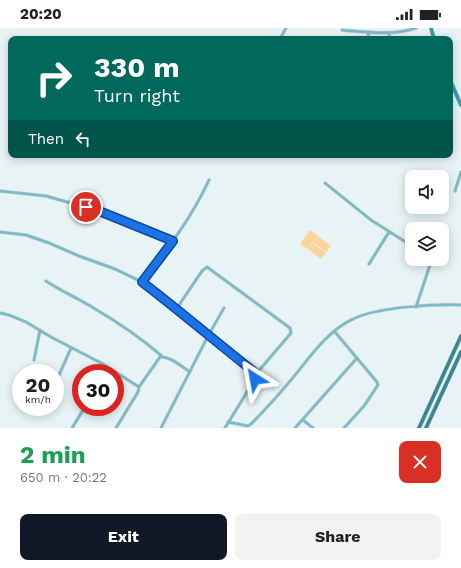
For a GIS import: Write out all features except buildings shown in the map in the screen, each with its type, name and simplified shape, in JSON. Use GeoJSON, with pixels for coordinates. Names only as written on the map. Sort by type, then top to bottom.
{"type":"FeatureCollection","features":[{"type":"Feature","properties":{"kind":"main road"},"geometry":{"type":"LineString","coordinates":[[419,428],[461,336]]}},
{"type":"Feature","properties":{"kind":"main road"},"geometry":{"type":"LineString","coordinates":[[426,428],[461,352]]}},
{"type":"Feature","properties":{"kind":"street"},"geometry":{"type":"LineString","coordinates":[[342,30],[352,29],[368,32],[398,33],[416,28]]}},
{"type":"Feature","properties":{"kind":"street"},"geometry":{"type":"LineString","coordinates":[[368,32],[369,36]]}},
{"type":"Feature","properties":{"kind":"street"},"geometry":{"type":"LineString","coordinates":[[453,87],[461,105]]}},
{"type":"Feature","properties":{"kind":"street"},"geometry":{"type":"LineString","coordinates":[[455,191],[461,172]]}},
{"type":"Feature","properties":{"kind":"street"},"geometry":{"type":"LineString","coordinates":[[142,282],[189,218],[200,200],[209,180]]}},
{"type":"Feature","properties":{"kind":"street"},"geometry":{"type":"LineString","coordinates":[[325,183],[371,220],[405,242]]}},
{"type":"Feature","properties":{"kind":"street"},"geometry":{"type":"LineString","coordinates":[[0,191],[46,196],[92,209],[173,241]]}},
{"type":"Feature","properties":{"kind":"street"},"geometry":{"type":"LineString","coordinates":[[0,232],[26,235],[49,243],[115,269],[142,282],[177,308],[208,336],[256,374]]}},
{"type":"Feature","properties":{"kind":"street"},"geometry":{"type":"LineString","coordinates":[[369,264],[389,232]]}},
{"type":"Feature","properties":{"kind":"street"},"geometry":{"type":"LineString","coordinates":[[416,307],[430,266]]}},
{"type":"Feature","properties":{"kind":"street"},"geometry":{"type":"LineString","coordinates":[[177,308],[202,271],[207,267],[290,328],[291,333],[256,374],[255,379],[225,428]]}},
{"type":"Feature","properties":{"kind":"street"},"geometry":{"type":"LineString","coordinates":[[46,281],[98,311],[163,357],[190,372]]}},
{"type":"Feature","properties":{"kind":"street"},"geometry":{"type":"LineString","coordinates":[[228,422],[249,427],[317,348],[352,319],[389,310],[461,305]]}},
{"type":"Feature","properties":{"kind":"street"},"geometry":{"type":"LineString","coordinates":[[161,428],[224,308]]}},
{"type":"Feature","properties":{"kind":"street"},"geometry":{"type":"LineString","coordinates":[[0,313],[26,322],[101,364]]}},
{"type":"Feature","properties":{"kind":"street"},"geometry":{"type":"LineString","coordinates":[[34,360],[40,330]]}},
{"type":"Feature","properties":{"kind":"street"},"geometry":{"type":"LineString","coordinates":[[335,332],[378,385],[364,406],[344,428]]}},
{"type":"Feature","properties":{"kind":"street"},"geometry":{"type":"LineString","coordinates":[[64,364],[71,348]]}},
{"type":"Feature","properties":{"kind":"street"},"geometry":{"type":"LineString","coordinates":[[116,428],[138,392],[139,387],[160,357],[163,357]]}},
{"type":"Feature","properties":{"kind":"street"},"geometry":{"type":"LineString","coordinates":[[295,428],[357,358]]}},
{"type":"Feature","properties":{"kind":"street"},"geometry":{"type":"LineString","coordinates":[[124,378],[139,387]]}},
{"type":"Feature","properties":{"kind":"street"},"geometry":{"type":"LineString","coordinates":[[72,428],[79,416]]}},
{"type":"Feature","properties":{"kind":"street"},"geometry":{"type":"LineString","coordinates":[[303,420],[313,428]]}},
{"type":"Feature","properties":{"kind":"shaded area"},"geometry":{"type":"Polygon","coordinates":[[[310,230],[318,235],[308,249],[300,244],[310,230]]]}},
{"type":"Feature","properties":{"kind":"shaded area"},"geometry":{"type":"Polygon","coordinates":[[[318,236],[331,246],[326,252],[313,242],[318,236]]]}},
{"type":"Feature","properties":{"kind":"shaded area"},"geometry":{"type":"Polygon","coordinates":[[[313,243],[326,253],[321,259],[308,249],[313,243]]]}},
{"type":"Feature","properties":{"kind":"route"},"geometry":{"type":"LineString","coordinates":[[86,207],[173,241],[142,282],[177,308],[208,336],[253,371],[256,374],[255,379]]}}]}
